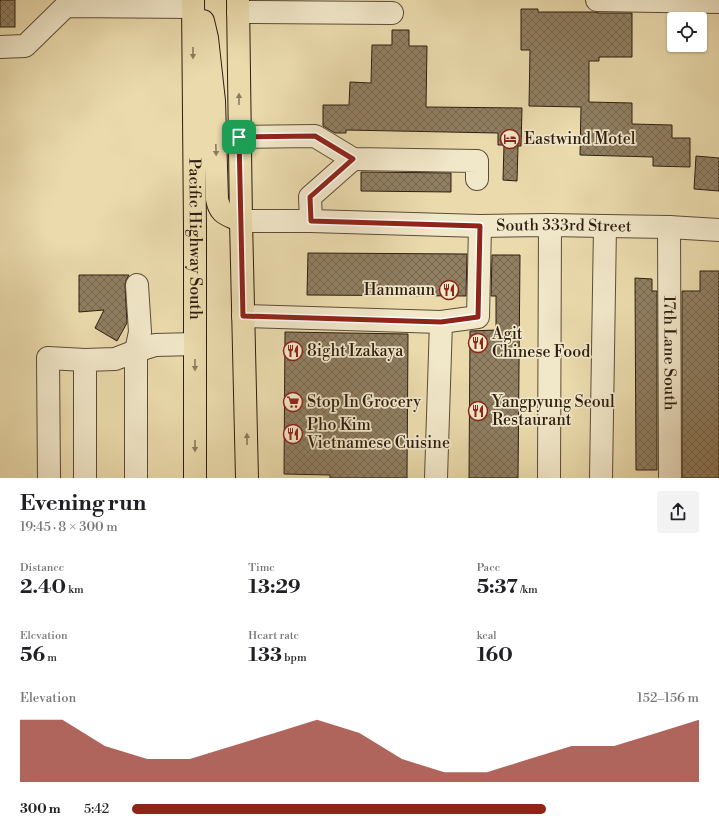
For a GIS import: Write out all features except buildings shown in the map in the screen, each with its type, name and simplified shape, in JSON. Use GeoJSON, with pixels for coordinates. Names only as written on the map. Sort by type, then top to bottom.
{"type":"FeatureCollection","features":[{"type":"Feature","properties":{"kind":"main road"},"geometry":{"type":"LineString","coordinates":[[195,2],[207,38],[214,101],[217,199],[219,208],[225,214],[241,221]]}},
{"type":"Feature","properties":{"kind":"main road","name":"Pacific Highway South"},"geometry":{"type":"LineString","coordinates":[[194,478],[195,2]]}},
{"type":"Feature","properties":{"kind":"main road"},"geometry":{"type":"LineString","coordinates":[[235,4],[239,48],[239,137],[248,478]]}},
{"type":"Feature","properties":{"kind":"street"},"geometry":{"type":"LineString","coordinates":[[597,0],[719,2]]}},
{"type":"Feature","properties":{"kind":"street"},"geometry":{"type":"LineString","coordinates":[[0,47],[25,46],[66,6],[113,3],[195,2]]}},
{"type":"Feature","properties":{"kind":"street"},"geometry":{"type":"LineString","coordinates":[[235,4],[392,13]]}},
{"type":"Feature","properties":{"kind":"street"},"geometry":{"type":"LineString","coordinates":[[239,137],[315,136],[353,159],[477,161],[477,179]]}},
{"type":"Feature","properties":{"kind":"street"},"geometry":{"type":"LineString","coordinates":[[311,221],[310,197],[353,159]]}},
{"type":"Feature","properties":{"kind":"street","name":"South 333rd Street"},"geometry":{"type":"LineString","coordinates":[[241,221],[311,221],[480,226],[550,225],[669,227],[719,230]]}},
{"type":"Feature","properties":{"kind":"street"},"geometry":{"type":"LineString","coordinates":[[549,478],[550,225]]}},
{"type":"Feature","properties":{"kind":"street"},"geometry":{"type":"LineString","coordinates":[[243,316],[441,322],[478,317],[480,226]]}},
{"type":"Feature","properties":{"kind":"street"},"geometry":{"type":"LineString","coordinates":[[601,478],[605,226]]}},
{"type":"Feature","properties":{"kind":"street","name":"17th Lane South"},"geometry":{"type":"LineString","coordinates":[[669,227],[670,478]]}},
{"type":"Feature","properties":{"kind":"street"},"geometry":{"type":"LineString","coordinates":[[136,478],[136,351],[140,332],[137,285]]}},
{"type":"Feature","properties":{"kind":"street"},"geometry":{"type":"LineString","coordinates":[[436,478],[441,322]]}},
{"type":"Feature","properties":{"kind":"street"},"geometry":{"type":"LineString","coordinates":[[49,478],[48,358],[85,360],[115,359],[155,345],[195,344]]}},
{"type":"Feature","properties":{"kind":"street"},"geometry":{"type":"LineString","coordinates":[[85,360],[85,478]]}},
{"type":"Feature","properties":{"kind":"place","name":"Eastwind Motel"},"geometry":{"type":"Point","coordinates":[510,139]}},
{"type":"Feature","properties":{"kind":"place","name":"Hanmaun"},"geometry":{"type":"Point","coordinates":[449,290]}},
{"type":"Feature","properties":{"kind":"place","name":"Agit Chinese Food"},"geometry":{"type":"Point","coordinates":[478,343]}},
{"type":"Feature","properties":{"kind":"place","name":"8ight Izakaya"},"geometry":{"type":"Point","coordinates":[293,351]}},
{"type":"Feature","properties":{"kind":"place","name":"Stop In Grocery"},"geometry":{"type":"Point","coordinates":[293,402]}},
{"type":"Feature","properties":{"kind":"place","name":"Yangpyung Seoul Restaurant"},"geometry":{"type":"Point","coordinates":[478,411]}},
{"type":"Feature","properties":{"kind":"place","name":"Pho Kim Vietnamese Cuisine"},"geometry":{"type":"Point","coordinates":[293,434]}},
{"type":"Feature","properties":{"kind":"route"},"geometry":{"type":"LineString","coordinates":[[315,136],[353,159],[310,197],[311,221],[480,226],[478,317],[441,322],[243,316],[239,137],[315,136]]}}]}
